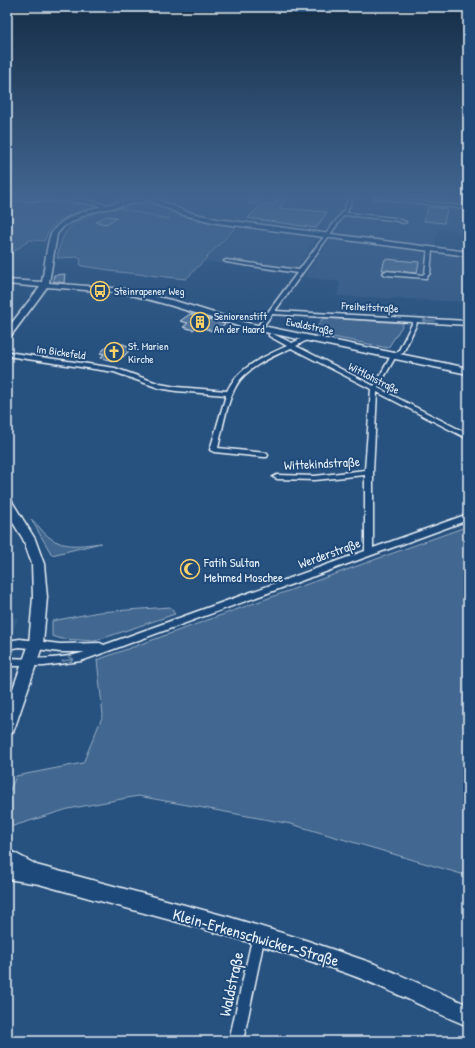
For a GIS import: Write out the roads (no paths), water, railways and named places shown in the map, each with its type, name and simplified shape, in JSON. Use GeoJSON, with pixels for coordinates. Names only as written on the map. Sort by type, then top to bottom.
{"type":"FeatureCollection","features":[{"type":"Feature","properties":{"kind":"street"},"geometry":{"type":"LineString","coordinates":[[7,335],[45,285],[52,247]]}},
{"type":"Feature","properties":{"kind":"street"},"geometry":{"type":"LineString","coordinates":[[259,328],[319,247]]}},
{"type":"Feature","properties":{"kind":"street"},"geometry":{"type":"LineString","coordinates":[[407,247],[468,254]]}},
{"type":"Feature","properties":{"kind":"street"},"geometry":{"type":"LineString","coordinates":[[386,273],[424,276],[426,273],[430,250]]}},
{"type":"Feature","properties":{"kind":"street"},"geometry":{"type":"LineString","coordinates":[[226,261],[300,272]]}},
{"type":"Feature","properties":{"kind":"street","name":"Ewaldstraße"},"geometry":{"type":"LineString","coordinates":[[7,282],[124,291],[147,296],[241,324],[468,370]]}},
{"type":"Feature","properties":{"kind":"street","name":"Freiheitstraße"},"geometry":{"type":"LineString","coordinates":[[272,312],[468,323]]}},
{"type":"Feature","properties":{"kind":"street","name":"Wittekindstraße"},"geometry":{"type":"LineString","coordinates":[[369,552],[369,472],[374,389],[394,355],[400,353],[414,323]]}},
{"type":"Feature","properties":{"kind":"street","name":"Wittlohstraße"},"geometry":{"type":"LineString","coordinates":[[271,335],[468,437]]}},
{"type":"Feature","properties":{"kind":"street"},"geometry":{"type":"LineString","coordinates":[[264,454],[214,450],[230,394],[234,384],[243,374],[259,363],[307,338]]}},
{"type":"Feature","properties":{"kind":"street","name":"Im Bickefeld"},"geometry":{"type":"LineString","coordinates":[[7,354],[115,370],[159,386],[230,394]]}},
{"type":"Feature","properties":{"kind":"street","name":"Wittekindstraße"},"geometry":{"type":"LineString","coordinates":[[277,477],[315,478],[369,472]]}},
{"type":"Feature","properties":{"kind":"street"},"geometry":{"type":"LineString","coordinates":[[7,503],[29,539],[38,564],[40,597],[36,644],[7,728]]}},
{"type":"Feature","properties":{"kind":"street","name":"Werderstraße"},"geometry":{"type":"LineString","coordinates":[[7,662],[30,664],[54,663],[81,657],[468,517]]}},
{"type":"Feature","properties":{"kind":"street","name":"Werderstraße"},"geometry":{"type":"LineString","coordinates":[[7,645],[36,644],[58,648],[109,646]]}},
{"type":"Feature","properties":{"kind":"street","name":"Klein-Erkenschwicker-Straße"},"geometry":{"type":"LineString","coordinates":[[7,858],[38,875]]}},
{"type":"Feature","properties":{"kind":"street","name":"Klein-Erkenschwicker-Straße"},"geometry":{"type":"LineString","coordinates":[[7,870],[38,875],[259,935],[344,962],[422,994],[468,1016]]}},
{"type":"Feature","properties":{"kind":"street","name":"Waldstraße"},"geometry":{"type":"LineString","coordinates":[[236,1041],[259,935]]}},
{"type":"Feature","properties":{"kind":"place","name":"Steinrapener Weg"},"geometry":{"type":"Point","coordinates":[100,291]}},
{"type":"Feature","properties":{"kind":"place","name":"Seniorenstift An der Haard"},"geometry":{"type":"Point","coordinates":[200,322]}},
{"type":"Feature","properties":{"kind":"place","name":"St. Marien Kirche"},"geometry":{"type":"Point","coordinates":[114,352]}},
{"type":"Feature","properties":{"kind":"place","name":"Fatih Sultan Mehmed Moschee"},"geometry":{"type":"Point","coordinates":[190,569]}}]}
